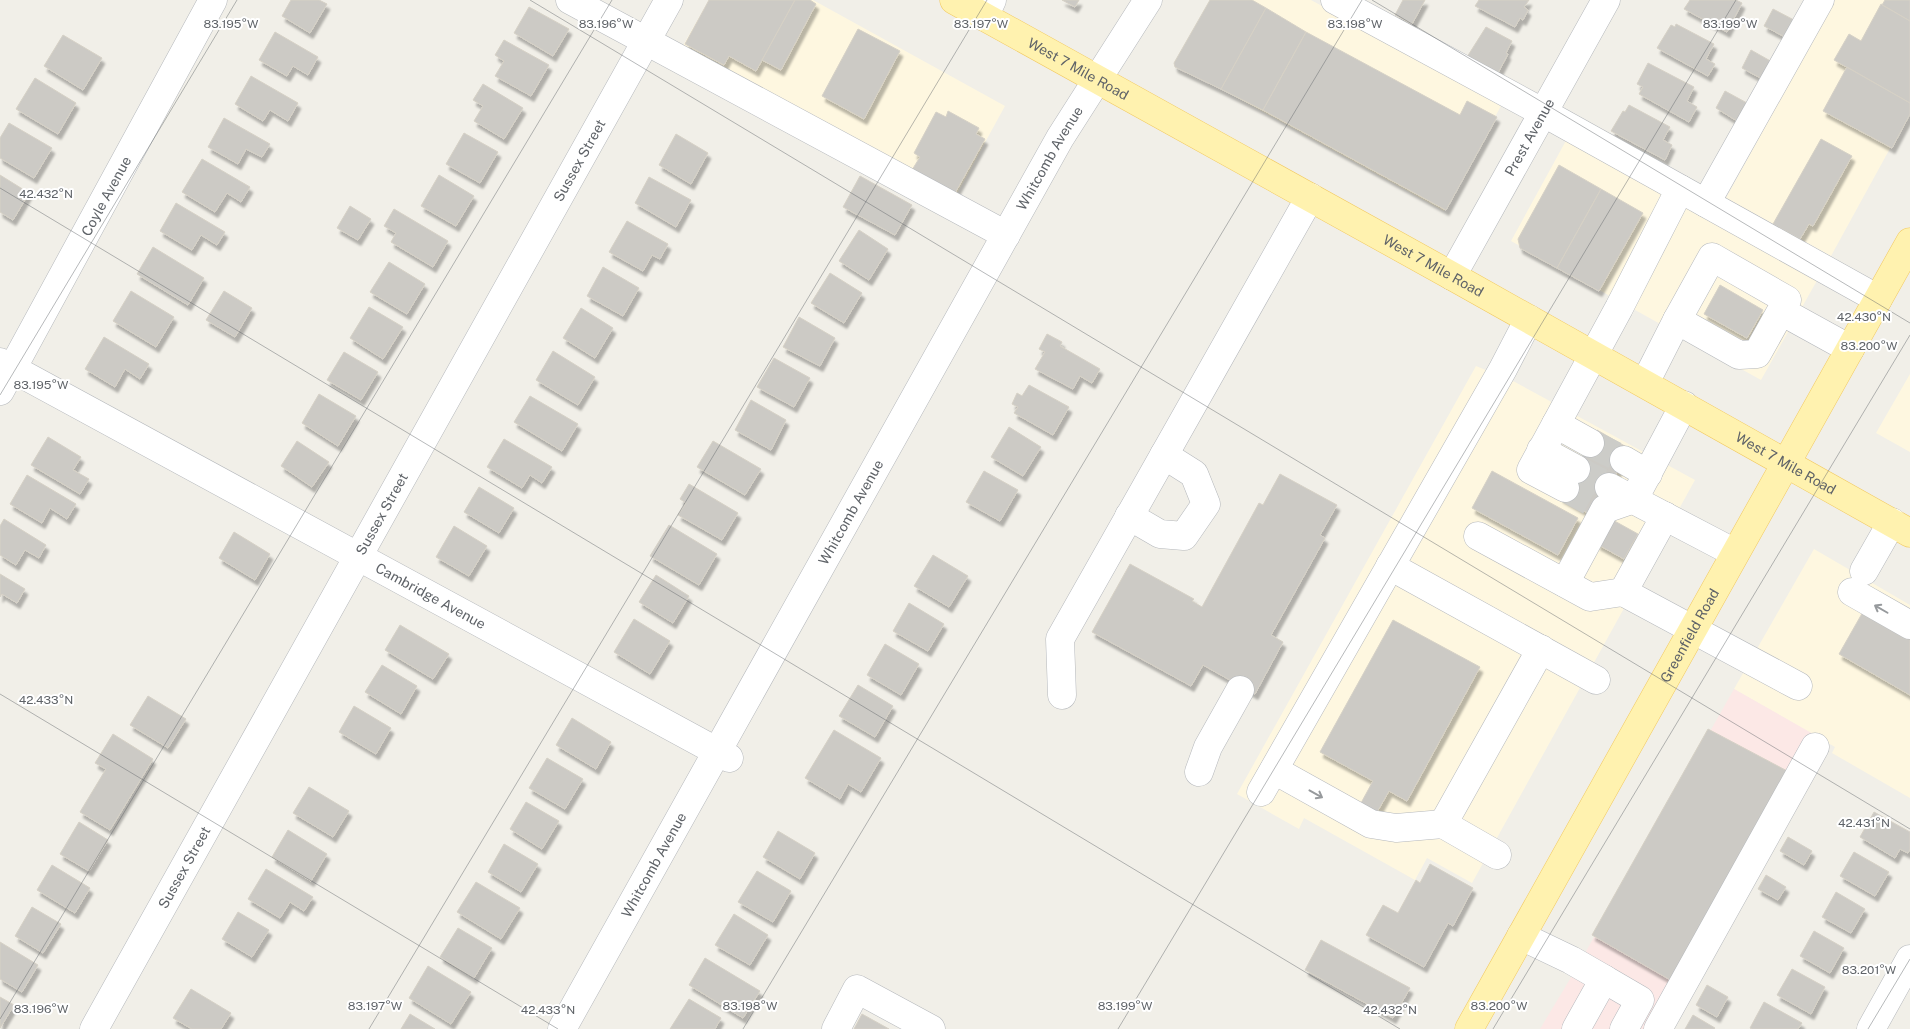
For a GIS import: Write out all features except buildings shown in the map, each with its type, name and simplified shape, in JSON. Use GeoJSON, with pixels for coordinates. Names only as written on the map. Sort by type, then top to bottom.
{"type":"FeatureCollection","features":[{"type":"Feature","properties":{"kind":"main road","name":"West 7 Mile Road"},"geometry":{"type":"LineString","coordinates":[[954,0],[988,8],[1098,79],[1645,383],[1901,528]]}},
{"type":"Feature","properties":{"kind":"main road","name":"Greenfield Road"},"geometry":{"type":"LineString","coordinates":[[1469,1029],[1910,242]]}},
{"type":"Feature","properties":{"kind":"street","name":"Coyle Avenue"},"geometry":{"type":"LineString","coordinates":[[4,374],[213,0]]}},
{"type":"Feature","properties":{"kind":"street"},"geometry":{"type":"LineString","coordinates":[[570,0],[1006,235]]}},
{"type":"Feature","properties":{"kind":"street","name":"Sussex Street"},"geometry":{"type":"LineString","coordinates":[[94,1029],[669,0]]}},
{"type":"Feature","properties":{"kind":"street","name":"Whitcomb Avenue"},"geometry":{"type":"LineString","coordinates":[[562,1029],[723,754],[1060,138],[1148,0]]}},
{"type":"Feature","properties":{"kind":"street"},"geometry":{"type":"LineString","coordinates":[[1335,0],[1544,112],[1878,299]]}},
{"type":"Feature","properties":{"kind":"street","name":"Prest Avenue"},"geometry":{"type":"LineString","coordinates":[[1452,276],[1606,0]]}},
{"type":"Feature","properties":{"kind":"street"},"geometry":{"type":"LineString","coordinates":[[1706,203],[1820,0]]}},
{"type":"Feature","properties":{"kind":"street"},"geometry":{"type":"LineString","coordinates":[[1570,478],[1531,470],[1594,355],[1680,189]]}},
{"type":"Feature","properties":{"kind":"street"},"geometry":{"type":"LineString","coordinates":[[1062,696],[1060,639],[1310,197]]}},
{"type":"Feature","properties":{"kind":"street"},"geometry":{"type":"LineString","coordinates":[[1645,383],[1677,320],[1712,257],[1787,300],[1757,354],[1739,355],[1677,320]]}},
{"type":"Feature","properties":{"kind":"street"},"geometry":{"type":"LineString","coordinates":[[1781,311],[1850,349]]}},
{"type":"Feature","properties":{"kind":"street"},"geometry":{"type":"LineString","coordinates":[[1497,855],[1442,824],[1396,828],[1371,824],[1267,781],[1503,369],[1529,319]]}},
{"type":"Feature","properties":{"kind":"street","name":"Cambridge Avenue"},"geometry":{"type":"LineString","coordinates":[[4,374],[359,556],[723,754]]}},
{"type":"Feature","properties":{"kind":"street"},"geometry":{"type":"LineString","coordinates":[[1634,499],[1684,405]]}},
{"type":"Feature","properties":{"kind":"street"},"geometry":{"type":"LineString","coordinates":[[1556,424],[1590,443]]}},
{"type":"Feature","properties":{"kind":"street"},"geometry":{"type":"LineString","coordinates":[[1129,516],[1160,534],[1184,536],[1206,504],[1194,474],[1164,455]]}},
{"type":"Feature","properties":{"kind":"street"},"geometry":{"type":"LineString","coordinates":[[1624,460],[1648,474]]}},
{"type":"Feature","properties":{"kind":"street"},"geometry":{"type":"LineString","coordinates":[[1565,584],[1604,500],[1634,499],[1736,553]]}},
{"type":"Feature","properties":{"kind":"street"},"geometry":{"type":"LineString","coordinates":[[1623,592],[1665,516]]}},
{"type":"Feature","properties":{"kind":"street"},"geometry":{"type":"LineString","coordinates":[[1901,528],[1858,581],[1910,625]]}},
{"type":"Feature","properties":{"kind":"street"},"geometry":{"type":"LineString","coordinates":[[1478,536],[1590,597],[1623,592],[1798,686]]}},
{"type":"Feature","properties":{"kind":"street"},"geometry":{"type":"LineString","coordinates":[[1390,566],[1596,680]]}},
{"type":"Feature","properties":{"kind":"street"},"geometry":{"type":"LineString","coordinates":[[1442,824],[1541,650]]}},
{"type":"Feature","properties":{"kind":"street"},"geometry":{"type":"LineString","coordinates":[[1199,772],[1208,747],[1240,690]]}},
{"type":"Feature","properties":{"kind":"street"},"geometry":{"type":"LineString","coordinates":[[1658,1029],[1815,747]]}},
{"type":"Feature","properties":{"kind":"street"},"geometry":{"type":"LineString","coordinates":[[1521,936],[1571,960],[1640,1000],[1624,1029]]}},
{"type":"Feature","properties":{"kind":"street"},"geometry":{"type":"LineString","coordinates":[[1871,1029],[1910,959]]}},
{"type":"Feature","properties":{"kind":"street"},"geometry":{"type":"LineString","coordinates":[[1576,1029],[1604,979]]}},
{"type":"Feature","properties":{"kind":"street"},"geometry":{"type":"LineString","coordinates":[[836,1029],[857,989],[931,1029]]}},
{"type":"Feature","properties":{"kind":"shaded area"},"geometry":{"type":"Polygon","coordinates":[[[709,0],[813,0],[1005,106],[954,199],[681,49],[709,0]]]}},
{"type":"Feature","properties":{"kind":"shaded area"},"geometry":{"type":"Polygon","coordinates":[[[1211,0],[1311,0],[1502,104],[1444,211],[1176,64],[1211,0]]]}},
{"type":"Feature","properties":{"kind":"shaded area"},"geometry":{"type":"Polygon","coordinates":[[[1835,0],[1910,0],[1910,112],[1831,256],[1726,198],[1835,0]]]}},
{"type":"Feature","properties":{"kind":"shaded area"},"geometry":{"type":"Polygon","coordinates":[[[1568,137],[1819,277],[1761,380],[1511,241],[1568,137]]]}},
{"type":"Feature","properties":{"kind":"shaded area"},"geometry":{"type":"Polygon","coordinates":[[[1476,366],[1515,382],[1695,480],[1472,883],[1427,858],[1415,880],[1304,818],[1299,829],[1237,794],[1476,366]]]}},
{"type":"Feature","properties":{"kind":"shaded area"},"geometry":{"type":"Polygon","coordinates":[[[1910,374],[1910,452],[1876,433],[1910,374]]]}},
{"type":"Feature","properties":{"kind":"shaded area"},"geometry":{"type":"Polygon","coordinates":[[[1814,549],[1910,605],[1910,798],[1832,753],[1835,747],[1734,689],[1814,549]]]}},
{"type":"Feature","properties":{"kind":"shaded area"},"geometry":{"type":"Polygon","coordinates":[[[1734,689],[1815,735],[1652,1029],[1540,1029],[1576,969],[1734,689]]]}},
{"type":"Feature","properties":{"kind":"tunnel"},"geometry":{"type":"LineString","coordinates":[[1590,443],[1624,460]]}},
{"type":"Feature","properties":{"kind":"tunnel"},"geometry":{"type":"LineString","coordinates":[[1576,469],[1609,487]]}},
{"type":"Feature","properties":{"kind":"tunnel"},"geometry":{"type":"LineString","coordinates":[[1565,488],[1599,506]]}}]}
